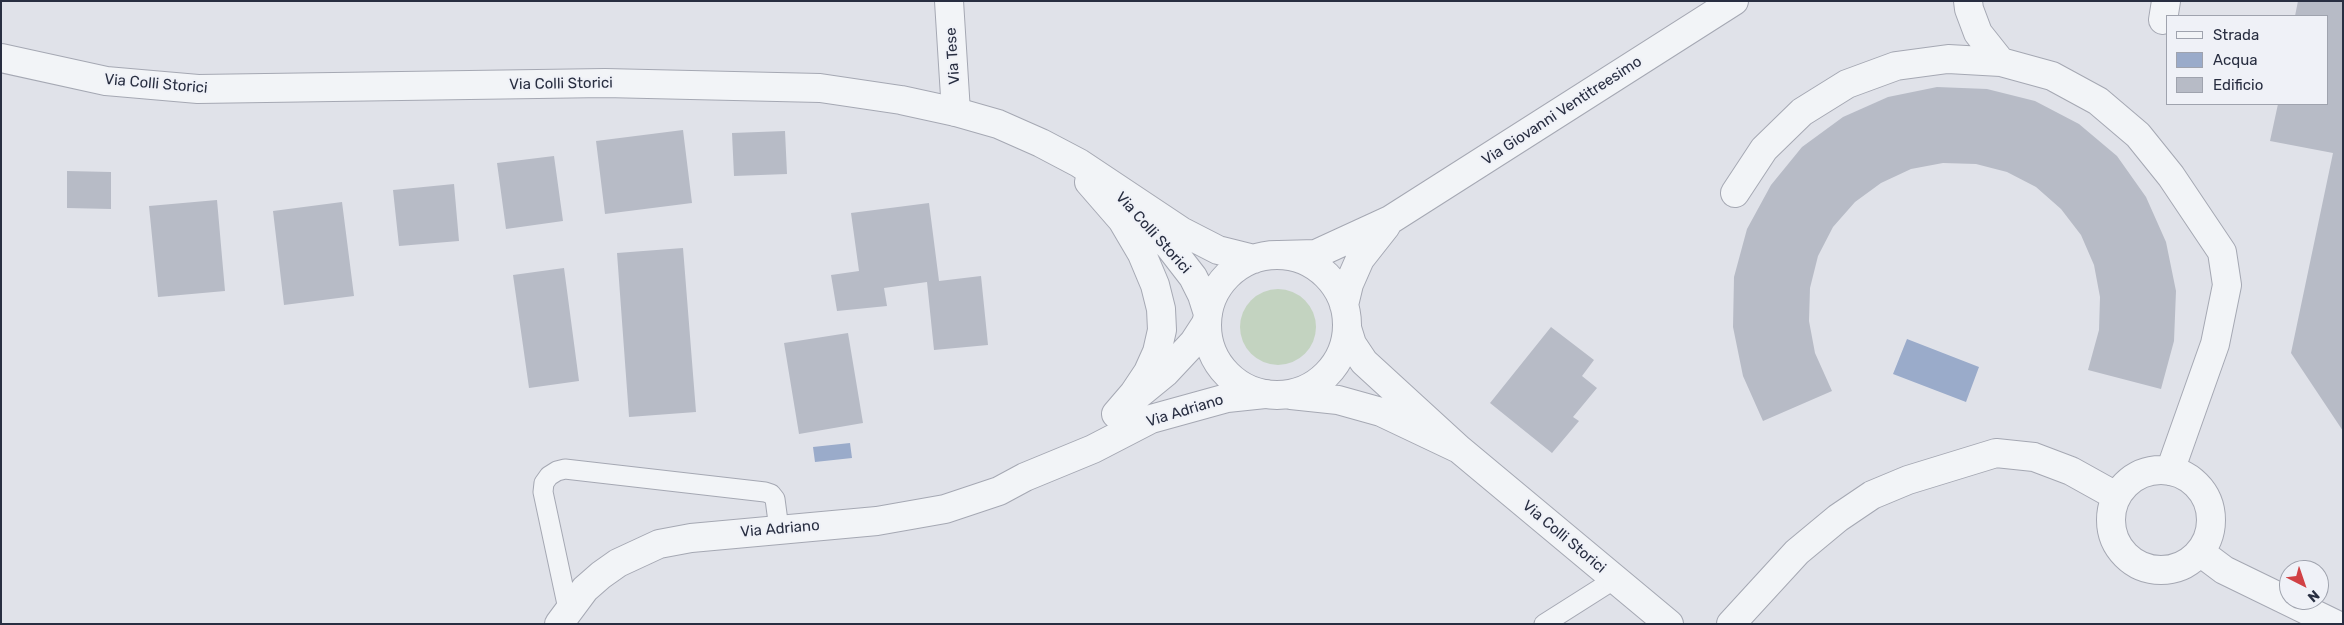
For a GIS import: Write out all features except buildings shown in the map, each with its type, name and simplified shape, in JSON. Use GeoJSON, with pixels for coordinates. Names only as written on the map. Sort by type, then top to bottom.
{"type":"FeatureCollection","features":[{"type":"Feature","properties":{"kind":"street","name":"Via Tese"},"geometry":{"type":"LineString","coordinates":[[949,1],[956,112]]}},
{"type":"Feature","properties":{"kind":"street","name":"Via Giovanni Ventitreesimo"},"geometry":{"type":"LineString","coordinates":[[1267,257],[1316,254],[1390,220],[1734,1]]}},
{"type":"Feature","properties":{"kind":"street"},"geometry":{"type":"LineString","coordinates":[[1968,1],[1968,9],[1978,33],[2001,62]]}},
{"type":"Feature","properties":{"kind":"street","name":"Via Colli Storici"},"geometry":{"type":"LineString","coordinates":[[1,58],[106,81],[198,89],[605,83],[820,88],[901,100],[956,112],[998,124],[1062,154],[1180,231],[1218,250],[1267,257],[1301,259],[1320,269],[1335,285],[1346,316],[1352,344],[1364,362],[1459,449],[1669,624]]}},
{"type":"Feature","properties":{"kind":"street"},"geometry":{"type":"LineString","coordinates":[[1735,193],[1764,149],[1802,112],[1847,84],[1896,66],[1948,59],[2001,62],[2052,76],[2098,101],[2138,135],[2171,176],[2222,252],[2227,285],[2215,344],[2170,471]]}},
{"type":"Feature","properties":{"kind":"street"},"geometry":{"type":"LineString","coordinates":[[1062,154],[1095,188],[1122,220],[1146,262],[1155,285],[1161,309],[1162,330],[1157,352],[1139,386],[1116,414]]}},
{"type":"Feature","properties":{"kind":"street","name":"Via Colli Storici"},"geometry":{"type":"LineString","coordinates":[[1105,181],[1169,246],[1193,277],[1202,294],[1209,342],[1216,361],[1229,377],[1246,388],[1277,394],[1338,400],[1381,412],[1459,449]]}},
{"type":"Feature","properties":{"kind":"street","name":"Via Giovanni Ventitreesimo"},"geometry":{"type":"LineString","coordinates":[[1346,316],[1349,284],[1360,259],[1390,220]]}},
{"type":"Feature","properties":{"kind":"street","name":"Via Colli Storici"},"geometry":{"type":"LineString","coordinates":[[1207,318],[1213,296],[1223,280],[1237,267],[1267,257]]}},
{"type":"Feature","properties":{"kind":"street"},"geometry":{"type":"LineString","coordinates":[[1277,394],[1311,386],[1330,372],[1342,352],[1346,316]]}},
{"type":"Feature","properties":{"kind":"street","name":"Via Adriano"},"geometry":{"type":"LineString","coordinates":[[1026,477],[1116,414],[1165,373],[1194,342],[1207,318]]}},
{"type":"Feature","properties":{"kind":"street","name":"Via Adriano"},"geometry":{"type":"LineString","coordinates":[[563,616],[601,575],[618,563],[659,544],[691,538],[877,521],[945,509],[999,491],[1026,477],[1093,449],[1151,419],[1227,398],[1277,394]]}},
{"type":"Feature","properties":{"kind":"street"},"geometry":{"type":"LineString","coordinates":[[1730,624],[1796,552],[1838,518],[1872,495],[1916,477],[1996,454],[2034,457],[2071,471],[2116,496]]}},
{"type":"Feature","properties":{"kind":"street"},"geometry":{"type":"LineString","coordinates":[[2154,470],[2170,471],[2186,476],[2199,487],[2208,502],[2212,520],[2209,537],[2200,552],[2188,563],[2173,570],[2156,571],[2140,567],[2126,557],[2116,545],[2111,529],[2111,512],[2116,496],[2126,484],[2139,475],[2154,470]]}},
{"type":"Feature","properties":{"kind":"street"},"geometry":{"type":"LineString","coordinates":[[2200,552],[2224,570],[2335,624]]}},
{"type":"Feature","properties":{"kind":"lane"},"geometry":{"type":"LineString","coordinates":[[563,616],[543,492],[544,483],[548,476],[565,469],[765,492],[771,494],[775,499],[779,529]]}},
{"type":"Feature","properties":{"kind":"lane"},"geometry":{"type":"LineString","coordinates":[[1544,624],[1614,579]]}},
{"type":"Feature","properties":{"kind":"green space"},"geometry":{"type":"Polygon","coordinates":[[[1278,289],[1293,292],[1305,300],[1313,312],[1316,327],[1313,342],[1305,354],[1293,362],[1278,365],[1263,362],[1251,354],[1243,342],[1240,327],[1243,312],[1251,300],[1263,292],[1278,289]]]}},
{"type":"Feature","properties":{"kind":"water"},"geometry":{"type":"Polygon","coordinates":[[[1907,339],[1979,367],[1966,402],[1893,374],[1907,339]]]}},
{"type":"Feature","properties":{"kind":"water"},"geometry":{"type":"Polygon","coordinates":[[[850,443],[852,458],[815,462],[813,447],[850,443]]]}}]}
